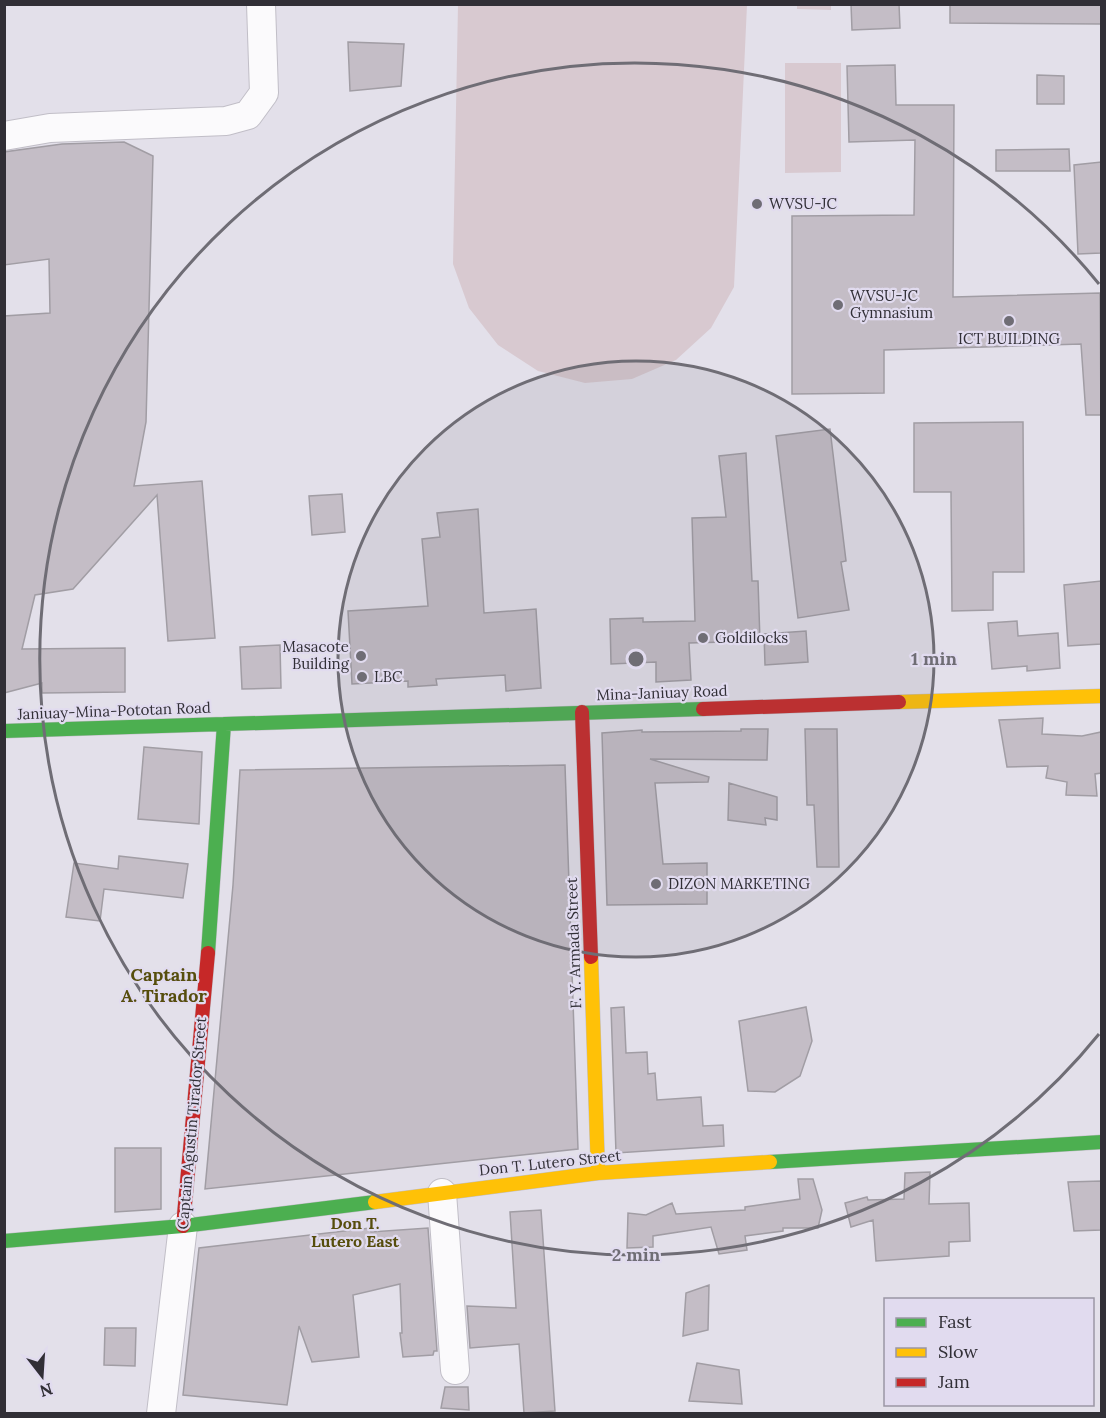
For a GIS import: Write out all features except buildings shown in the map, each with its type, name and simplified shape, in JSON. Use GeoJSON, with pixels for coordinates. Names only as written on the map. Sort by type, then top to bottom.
{"type":"FeatureCollection","features":[{"type":"Feature","properties":{"kind":"main road","name":"Mina-Janiuay Road"},"geometry":{"type":"LineString","coordinates":[[224,724],[1101,696]]}},
{"type":"Feature","properties":{"kind":"main road","name":"F. Y. Armada Street"},"geometry":{"type":"LineString","coordinates":[[582,712],[598,1173]]}},
{"type":"Feature","properties":{"kind":"main road","name":"Janiuay-Mina-Pototan Road"},"geometry":{"type":"LineString","coordinates":[[4,731],[224,724]]}},
{"type":"Feature","properties":{"kind":"main road","name":"Captain Agustin Tirador Street"},"geometry":{"type":"LineString","coordinates":[[183,1226],[214,883],[224,724]]}},
{"type":"Feature","properties":{"kind":"main road","name":"Don T. Lutero Street"},"geometry":{"type":"LineString","coordinates":[[4,1241],[183,1226],[598,1173],[1101,1142]]}},
{"type":"Feature","properties":{"kind":"street"},"geometry":{"type":"LineString","coordinates":[[4,136],[50,128],[226,121],[248,115],[264,93],[261,4]]}},
{"type":"Feature","properties":{"kind":"street"},"geometry":{"type":"LineString","coordinates":[[442,1193],[455,1371]]}},
{"type":"Feature","properties":{"kind":"street","name":"Captain Agustin Tirador Street"},"geometry":{"type":"LineString","coordinates":[[161,1413],[183,1226]]}},
{"type":"Feature","properties":{"kind":"shaded area"},"geometry":{"type":"Polygon","coordinates":[[[458,5],[747,5],[734,287],[711,328],[676,360],[632,379],[585,383],[538,371],[498,345],[469,308],[453,264],[458,5]]]}},
{"type":"Feature","properties":{"kind":"shaded area"},"geometry":{"type":"Polygon","coordinates":[[[797,5],[831,5],[831,10],[797,9],[797,5]]]}},
{"type":"Feature","properties":{"kind":"shaded area"},"geometry":{"type":"Polygon","coordinates":[[[785,63],[841,63],[841,172],[785,173],[785,63]]]}},
{"type":"Feature","properties":{"kind":"traffic: fast"},"geometry":{"type":"LineString","coordinates":[[4,731],[703,709]]}},
{"type":"Feature","properties":{"kind":"traffic: fast"},"geometry":{"type":"LineString","coordinates":[[208,953],[224,724]]}},
{"type":"Feature","properties":{"kind":"traffic: fast"},"geometry":{"type":"LineString","coordinates":[[770,1162],[1102,1142]]}},
{"type":"Feature","properties":{"kind":"traffic: fast"},"geometry":{"type":"LineString","coordinates":[[4,1241],[183,1226],[375,1202]]}},
{"type":"Feature","properties":{"kind":"traffic: slow"},"geometry":{"type":"LineString","coordinates":[[899,702],[1102,696]]}},
{"type":"Feature","properties":{"kind":"traffic: slow"},"geometry":{"type":"LineString","coordinates":[[591,957],[598,1173]]}},
{"type":"Feature","properties":{"kind":"traffic: slow"},"geometry":{"type":"LineString","coordinates":[[375,1202],[598,1173],[770,1162]]}},
{"type":"Feature","properties":{"kind":"traffic: jam"},"geometry":{"type":"LineString","coordinates":[[703,709],[899,702]]}},
{"type":"Feature","properties":{"kind":"traffic: jam"},"geometry":{"type":"LineString","coordinates":[[582,712],[591,957]]}},
{"type":"Feature","properties":{"kind":"traffic: jam"},"geometry":{"type":"LineString","coordinates":[[183,1226],[208,953]]}},
{"type":"Feature","properties":{"kind":"place","name":"WVSU-JC"},"geometry":{"type":"Point","coordinates":[757,204]}},
{"type":"Feature","properties":{"kind":"place","name":"WVSU-JC Gymnasium"},"geometry":{"type":"Point","coordinates":[838,305]}},
{"type":"Feature","properties":{"kind":"place","name":"ICT BUILDING"},"geometry":{"type":"Point","coordinates":[1009,321]}},
{"type":"Feature","properties":{"kind":"place","name":"Goldilocks"},"geometry":{"type":"Point","coordinates":[703,638]}},
{"type":"Feature","properties":{"kind":"place","name":"Masacote Building"},"geometry":{"type":"Point","coordinates":[361,656]}},
{"type":"Feature","properties":{"kind":"place","name":"LBC"},"geometry":{"type":"Point","coordinates":[362,677]}},
{"type":"Feature","properties":{"kind":"place","name":"DIZON MARKETING"},"geometry":{"type":"Point","coordinates":[656,884]}},
{"type":"Feature","properties":{"kind":"district","name":"Captain A. Tirador"},"geometry":{"type":"Point","coordinates":[164,985]}},
{"type":"Feature","properties":{"kind":"district","name":"Don T. Lutero East"},"geometry":{"type":"Point","coordinates":[355,1232]}}]}
